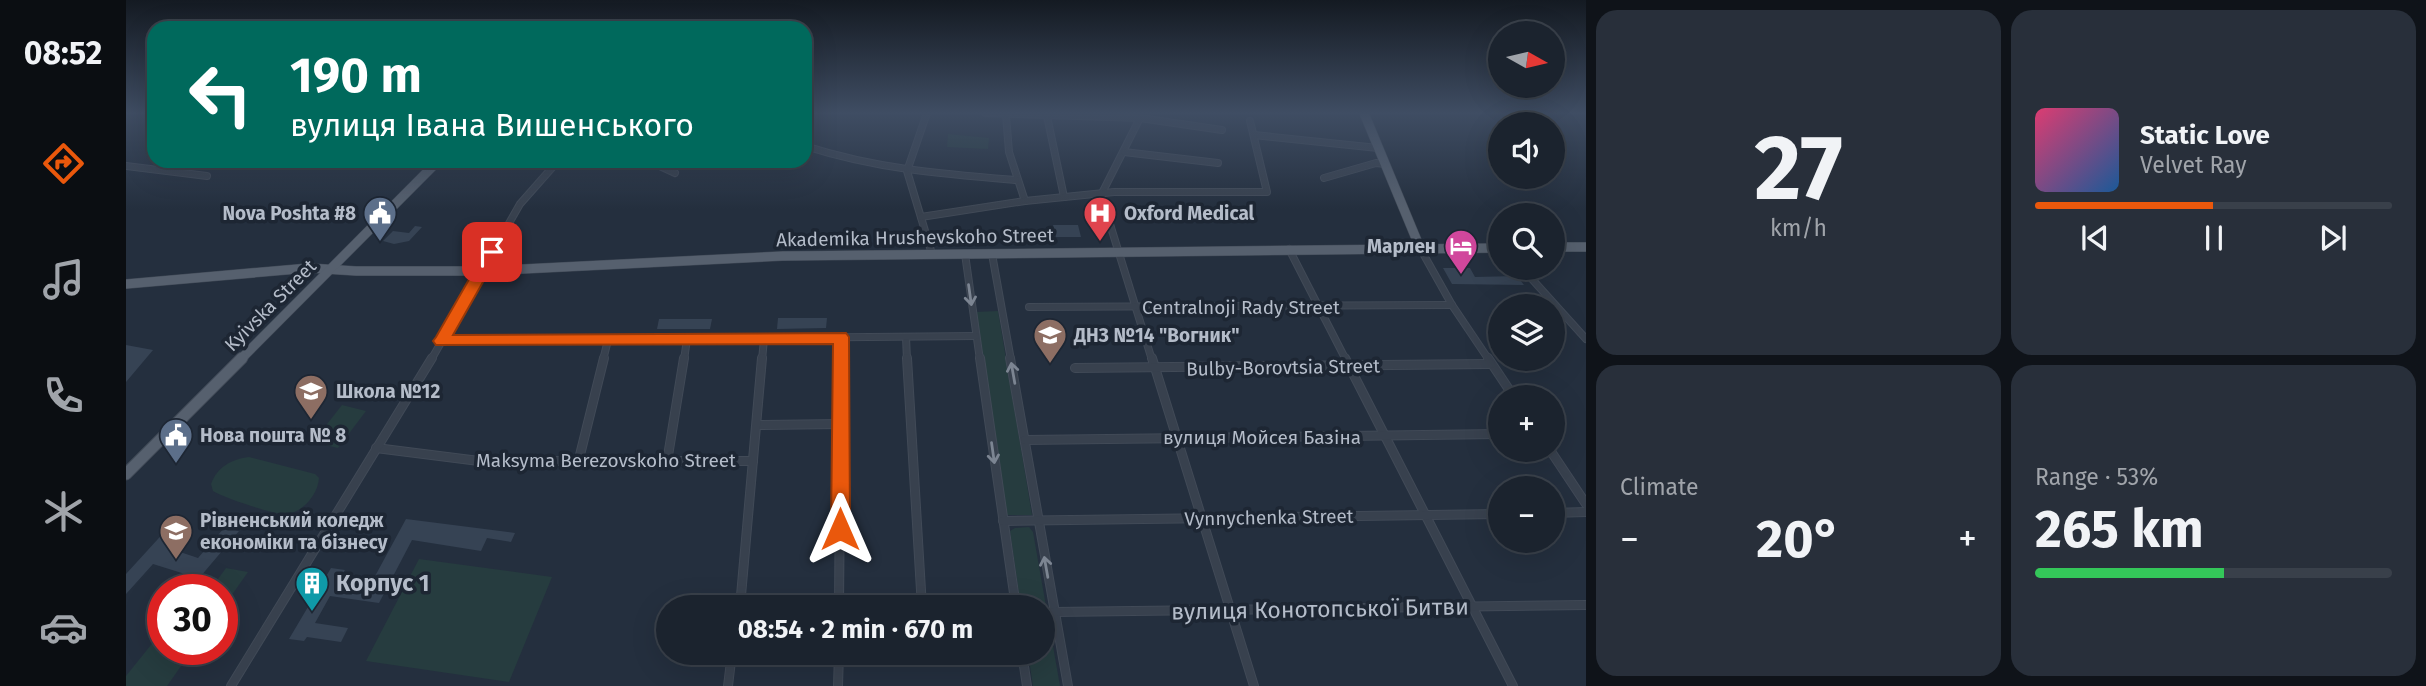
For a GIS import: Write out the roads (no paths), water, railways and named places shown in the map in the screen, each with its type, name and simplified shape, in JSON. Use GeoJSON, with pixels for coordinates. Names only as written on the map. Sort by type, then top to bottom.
{"type":"FeatureCollection","features":[{"type":"Feature","properties":{"kind":"main road"},"geometry":{"type":"LineString","coordinates":[[1377,145],[1420,248]]}},
{"type":"Feature","properties":{"kind":"main road","name":"Kyivska Street"},"geometry":{"type":"LineString","coordinates":[[126,474],[431,168]]}},
{"type":"Feature","properties":{"kind":"main road"},"geometry":{"type":"LineString","coordinates":[[1565,247],[1586,247]]}},
{"type":"Feature","properties":{"kind":"main road","name":"Akademika Hrushevskoho Street"},"geometry":{"type":"LineString","coordinates":[[126,284],[300,268],[481,271],[695,258],[1488,248]]}},
{"type":"Feature","properties":{"kind":"street"},"geometry":{"type":"LineString","coordinates":[[916,145],[907,171],[932,254]]}},
{"type":"Feature","properties":{"kind":"street"},"geometry":{"type":"LineString","coordinates":[[1008,145],[1016,180],[1025,201]]}},
{"type":"Feature","properties":{"kind":"street"},"geometry":{"type":"LineString","coordinates":[[1053,145],[1064,197]]}},
{"type":"Feature","properties":{"kind":"street"},"geometry":{"type":"LineString","coordinates":[[1127,145],[1101,195],[1254,686]]}},
{"type":"Feature","properties":{"kind":"street"},"geometry":{"type":"LineString","coordinates":[[921,217],[1025,201],[1114,192],[1267,192],[1256,145]]}},
{"type":"Feature","properties":{"kind":"street"},"geometry":{"type":"LineString","coordinates":[[1350,145],[1378,148]]}},
{"type":"Feature","properties":{"kind":"street"},"geometry":{"type":"LineString","coordinates":[[812,148],[907,171],[1016,180]]}},
{"type":"Feature","properties":{"kind":"street"},"geometry":{"type":"LineString","coordinates":[[1124,152],[1218,163]]}},
{"type":"Feature","properties":{"kind":"street"},"geometry":{"type":"LineString","coordinates":[[1324,178],[1376,163],[1385,164]]}},
{"type":"Feature","properties":{"kind":"street"},"geometry":{"type":"LineString","coordinates":[[126,166],[207,176]]}},
{"type":"Feature","properties":{"kind":"street"},"geometry":{"type":"LineString","coordinates":[[231,686],[441,341],[520,204],[551,168]]}},
{"type":"Feature","properties":{"kind":"street"},"geometry":{"type":"LineString","coordinates":[[665,168],[676,173]]}},
{"type":"Feature","properties":{"kind":"street"},"geometry":{"type":"LineString","coordinates":[[1420,248],[1452,305],[1488,359]]}},
{"type":"Feature","properties":{"kind":"street"},"geometry":{"type":"LineString","coordinates":[[1289,249],[1470,607],[1513,686]]}},
{"type":"Feature","properties":{"kind":"street"},"geometry":{"type":"LineString","coordinates":[[965,254],[1014,595]]}},
{"type":"Feature","properties":{"kind":"street"},"geometry":{"type":"LineString","coordinates":[[992,254],[1051,595]]}},
{"type":"Feature","properties":{"kind":"street"},"geometry":{"type":"LineString","coordinates":[[1533,280],[1586,339]]}},
{"type":"Feature","properties":{"kind":"street","name":"Centralnoji Rady Street"},"geometry":{"type":"LineString","coordinates":[[1030,307],[1452,305]]}},
{"type":"Feature","properties":{"kind":"street"},"geometry":{"type":"LineString","coordinates":[[839,595],[841,337]]}},
{"type":"Feature","properties":{"kind":"street"},"geometry":{"type":"LineString","coordinates":[[906,337],[921,595]]}},
{"type":"Feature","properties":{"kind":"street"},"geometry":{"type":"LineString","coordinates":[[441,341],[976,337]]}},
{"type":"Feature","properties":{"kind":"street"},"geometry":{"type":"LineString","coordinates":[[667,462],[687,339]]}},
{"type":"Feature","properties":{"kind":"street"},"geometry":{"type":"LineString","coordinates":[[741,595],[764,339]]}},
{"type":"Feature","properties":{"kind":"street"},"geometry":{"type":"LineString","coordinates":[[578,463],[608,340]]}},
{"type":"Feature","properties":{"kind":"street","name":"Bulby-Borovtsia Street"},"geometry":{"type":"LineString","coordinates":[[1075,368],[1488,364]]}},
{"type":"Feature","properties":{"kind":"street"},"geometry":{"type":"LineString","coordinates":[[757,425],[841,424]]}},
{"type":"Feature","properties":{"kind":"street","name":"вулиця Мойсея Базіна"},"geometry":{"type":"LineString","coordinates":[[1025,440],[1488,434]]}},
{"type":"Feature","properties":{"kind":"street","name":"Maksyma Berezovskoho Street"},"geometry":{"type":"LineString","coordinates":[[376,448],[479,461],[753,461]]}},
{"type":"Feature","properties":{"kind":"street"},"geometry":{"type":"LineString","coordinates":[[1558,462],[1586,504]]}},
{"type":"Feature","properties":{"kind":"street"},"geometry":{"type":"LineString","coordinates":[[1565,513],[1586,512]]}},
{"type":"Feature","properties":{"kind":"street","name":"Vynnychenka Street"},"geometry":{"type":"LineString","coordinates":[[1003,521],[1488,514]]}},
{"type":"Feature","properties":{"kind":"street","name":"вулиця Конотопської Битви"},"geometry":{"type":"LineString","coordinates":[[1055,612],[1586,605]]}},
{"type":"Feature","properties":{"kind":"street"},"geometry":{"type":"LineString","coordinates":[[1055,617],[1068,686]]}},
{"type":"Feature","properties":{"kind":"street"},"geometry":{"type":"LineString","coordinates":[[728,686],[731,665]]}},
{"type":"Feature","properties":{"kind":"street"},"geometry":{"type":"LineString","coordinates":[[838,686],[839,665]]}},
{"type":"Feature","properties":{"kind":"street"},"geometry":{"type":"LineString","coordinates":[[1024,665],[1027,686]]}},
{"type":"Feature","properties":{"kind":"place","name":"Nova Poshta #8"},"geometry":{"type":"Point","coordinates":[380,243]}},
{"type":"Feature","properties":{"kind":"place","name":"Oxford Medical"},"geometry":{"type":"Point","coordinates":[1100,243]}},
{"type":"Feature","properties":{"kind":"place","name":"Марлен"},"geometry":{"type":"Point","coordinates":[1461,276]}},
{"type":"Feature","properties":{"kind":"place","name":"ДНЗ №14 \"Вогник\""},"geometry":{"type":"Point","coordinates":[1050,365]}},
{"type":"Feature","properties":{"kind":"place","name":"Школа №12"},"geometry":{"type":"Point","coordinates":[311,421]}},
{"type":"Feature","properties":{"kind":"place","name":"Нова пошта № 8"},"geometry":{"type":"Point","coordinates":[176,465]}},
{"type":"Feature","properties":{"kind":"place","name":"Рівненський коледж економіки та бізнесу"},"geometry":{"type":"Point","coordinates":[176,561]}},
{"type":"Feature","properties":{"kind":"place","name":"Корпус 1"},"geometry":{"type":"Point","coordinates":[312,613]}}]}
